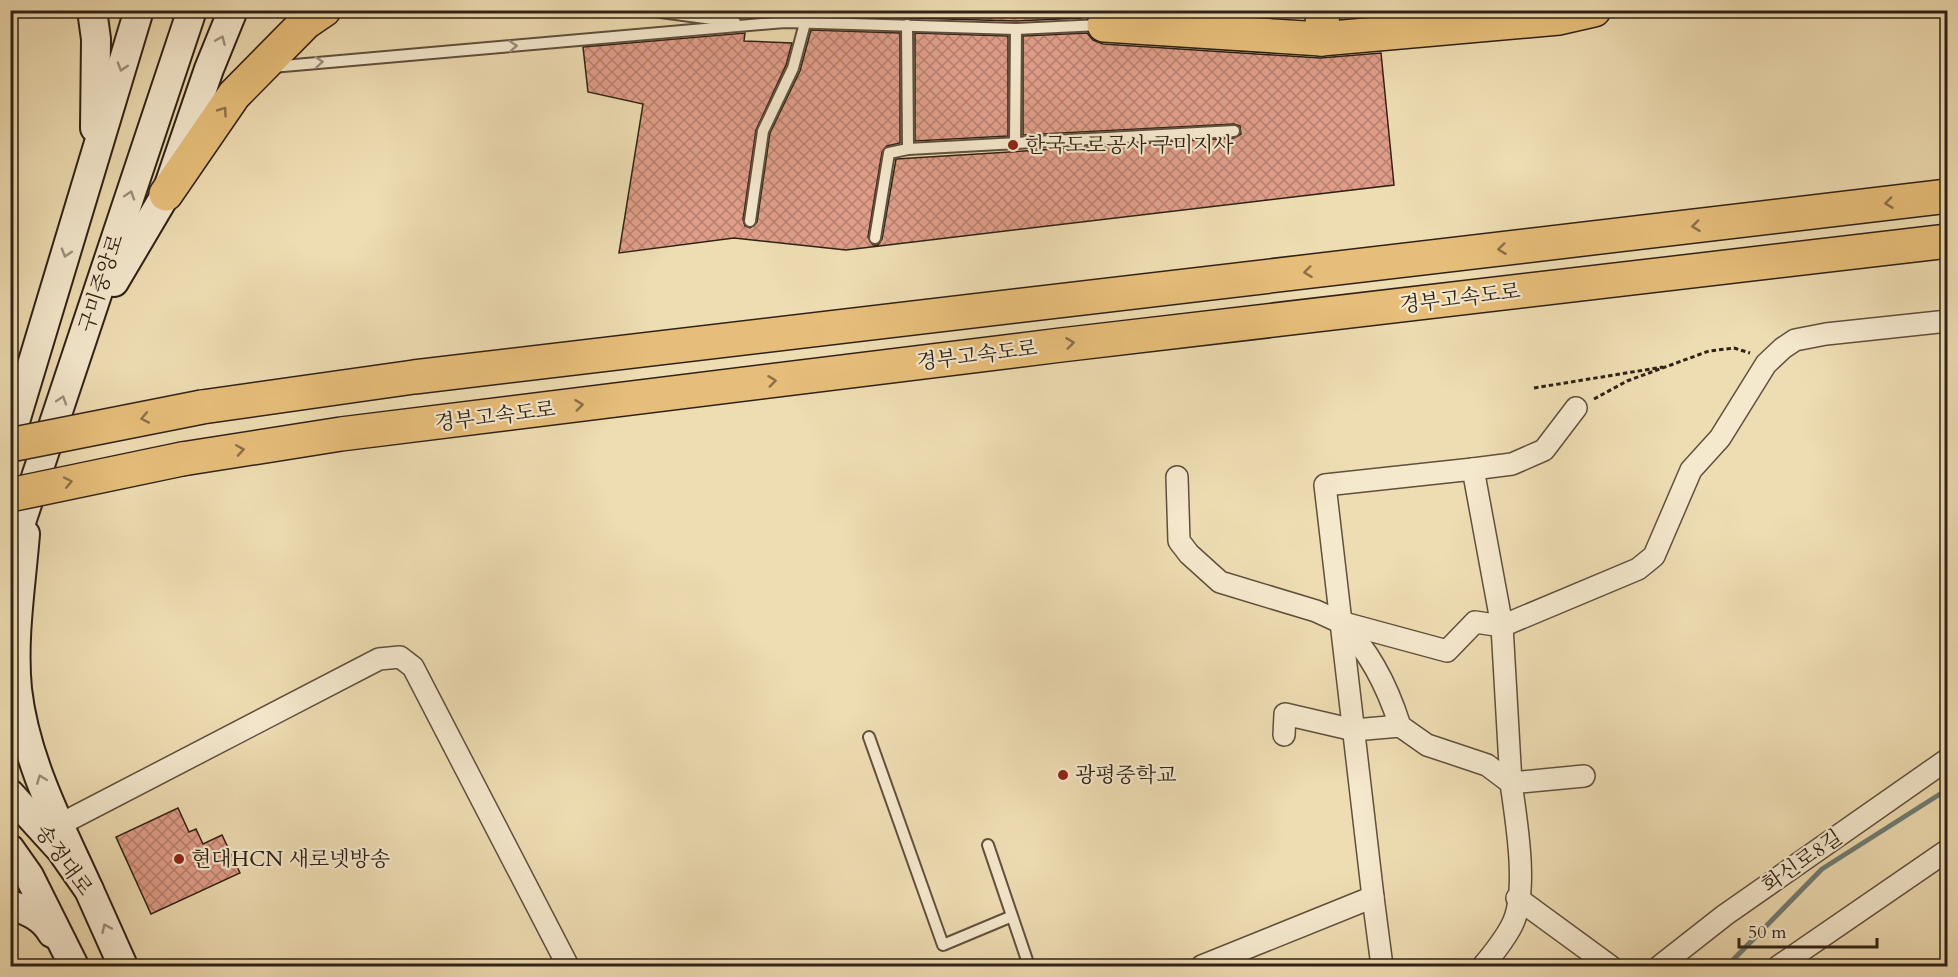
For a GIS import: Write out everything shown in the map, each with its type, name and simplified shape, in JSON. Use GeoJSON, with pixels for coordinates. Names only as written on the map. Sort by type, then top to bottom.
{"type":"FeatureCollection","features":[{"type":"Feature","properties":{"kind":"highway"},"geometry":{"type":"LineString","coordinates":[[166,194],[234,95],[305,23],[324,10]]}},
{"type":"Feature","properties":{"kind":"highway"},"geometry":{"type":"LineString","coordinates":[[1104,25],[1322,25],[1559,18],[1594,10]]}},
{"type":"Feature","properties":{"kind":"highway","name":"경부고속도로"},"geometry":{"type":"LineString","coordinates":[[11,436],[414,377],[1947,196]]}},
{"type":"Feature","properties":{"kind":"highway","name":"경부고속도로"},"geometry":{"type":"LineString","coordinates":[[19,499],[182,459],[341,434],[1061,345],[1947,241]]}},
{"type":"Feature","properties":{"kind":"main road"},"geometry":{"type":"LineString","coordinates":[[92,10],[96,39],[94,159]]}},
{"type":"Feature","properties":{"kind":"main road","name":"구미중앙로"},"geometry":{"type":"LineString","coordinates":[[11,436],[139,10]]}},
{"type":"Feature","properties":{"kind":"main road","name":"구미중앙로"},"geometry":{"type":"LineString","coordinates":[[10,555],[19,499],[84,334],[192,10]]}},
{"type":"Feature","properties":{"kind":"main road"},"geometry":{"type":"LineString","coordinates":[[84,334],[166,194],[209,69],[233,10]]}},
{"type":"Feature","properties":{"kind":"main road"},"geometry":{"type":"LineString","coordinates":[[19,499],[17,689],[38,774],[89,890]]}},
{"type":"Feature","properties":{"kind":"main road","name":"송정대로"},"geometry":{"type":"LineString","coordinates":[[10,794],[61,850],[89,890],[123,966]]}},
{"type":"Feature","properties":{"kind":"main road","name":"송정대로"},"geometry":{"type":"LineString","coordinates":[[10,849],[29,876],[73,966]]}},
{"type":"Feature","properties":{"kind":"main road"},"geometry":{"type":"LineString","coordinates":[[10,905],[26,910],[47,924],[73,966]]}},
{"type":"Feature","properties":{"kind":"street"},"geometry":{"type":"LineString","coordinates":[[1177,477],[1179,541],[1189,554],[1220,582],[1316,611],[1340,622],[1447,651],[1475,622],[1502,626],[1638,569],[1654,556],[1691,470],[1720,438],[1766,364],[1795,340],[1826,334],[1947,321]]}},
{"type":"Feature","properties":{"kind":"street"},"geometry":{"type":"LineString","coordinates":[[1381,966],[1325,484],[1512,465],[1544,450],[1576,408]]}},
{"type":"Feature","properties":{"kind":"street"},"geometry":{"type":"LineString","coordinates":[[1473,469],[1502,626],[1511,783],[1520,844],[1513,924],[1483,966]]}},
{"type":"Feature","properties":{"kind":"street"},"geometry":{"type":"LineString","coordinates":[[1340,622],[1359,640],[1367,653],[1392,702],[1400,726],[1427,745],[1487,765],[1511,783],[1584,776]]}},
{"type":"Feature","properties":{"kind":"street"},"geometry":{"type":"LineString","coordinates":[[59,825],[379,659],[400,657],[412,667],[568,966]]}},
{"type":"Feature","properties":{"kind":"street"},"geometry":{"type":"LineString","coordinates":[[1284,735],[1285,714],[1354,730],[1400,726]]}},
{"type":"Feature","properties":{"kind":"street","name":"화신로8길"},"geometry":{"type":"LineString","coordinates":[[1660,966],[1725,915],[1947,759]]}},
{"type":"Feature","properties":{"kind":"street"},"geometry":{"type":"LineString","coordinates":[[1779,966],[1947,850]]}},
{"type":"Feature","properties":{"kind":"street"},"geometry":{"type":"LineString","coordinates":[[1202,966],[1373,897]]}},
{"type":"Feature","properties":{"kind":"street"},"geometry":{"type":"LineString","coordinates":[[1517,898],[1610,966]]}},
{"type":"Feature","properties":{"kind":"lane"},"geometry":{"type":"LineString","coordinates":[[646,10],[757,24]]}},
{"type":"Feature","properties":{"kind":"lane"},"geometry":{"type":"LineString","coordinates":[[260,68],[785,22],[1016,29],[1104,25]]}},
{"type":"Feature","properties":{"kind":"lane"},"geometry":{"type":"LineString","coordinates":[[750,221],[763,131],[794,68],[805,23]]}},
{"type":"Feature","properties":{"kind":"lane"},"geometry":{"type":"LineString","coordinates":[[907,26],[908,149]]}},
{"type":"Feature","properties":{"kind":"lane"},"geometry":{"type":"LineString","coordinates":[[1015,143],[1016,29]]}},
{"type":"Feature","properties":{"kind":"lane"},"geometry":{"type":"LineString","coordinates":[[875,238],[889,153],[908,149],[1234,131]]}},
{"type":"Feature","properties":{"kind":"lane"},"geometry":{"type":"LineString","coordinates":[[869,737],[944,945],[1010,917]]}},
{"type":"Feature","properties":{"kind":"lane"},"geometry":{"type":"LineString","coordinates":[[988,845],[1010,917],[1029,966]]}},
{"type":"Feature","properties":{"kind":"path"},"geometry":{"type":"LineString","coordinates":[[1576,408],[1627,381],[1709,351],[1734,348],[1751,354],[1766,364]]}},
{"type":"Feature","properties":{"kind":"path"},"geometry":{"type":"LineString","coordinates":[[1534,388],[1673,366]]}},
{"type":"Feature","properties":{"kind":"building"},"geometry":{"type":"Polygon","coordinates":[[[805,11],[1029,11],[1082,18],[1016,21],[805,15],[805,11]]]}},
{"type":"Feature","properties":{"kind":"building","name":"한국도로공사 구미지사"},"geometry":{"type":"Polygon","coordinates":[[[811,30],[900,33],[900,143],[887,146],[882,152],[868,237],[873,245],[878,245],[882,239],[896,159],[1234,138],[1241,134],[1240,126],[1234,124],[1023,135],[1023,36],[1087,33],[1093,40],[1103,44],[1320,58],[1381,53],[1394,185],[846,250],[734,238],[619,253],[643,104],[588,92],[583,47],[745,33],[744,41],[792,43],[786,65],[756,130],[743,220],[745,226],[750,228],[757,222],[770,133],[800,71],[811,30]]]}},
{"type":"Feature","properties":{"kind":"building"},"geometry":{"type":"Polygon","coordinates":[[[915,33],[1008,36],[1008,136],[915,141],[915,33]]]}},
{"type":"Feature","properties":{"kind":"building","name":"현대HCN 새로넷방송"},"geometry":{"type":"Polygon","coordinates":[[[178,808],[189,832],[196,829],[203,844],[222,835],[240,873],[151,914],[116,837],[178,808]]]}},
{"type":"Feature","properties":{"kind":"waterway"},"geometry":{"type":"LineString","coordinates":[[1727,966],[1822,869],[1948,789]]}},
{"type":"Feature","properties":{"kind":"place","name":"한국도로공사 구미지사"},"geometry":{"type":"Point","coordinates":[1013,145]}},
{"type":"Feature","properties":{"kind":"place","name":"광평중학교"},"geometry":{"type":"Point","coordinates":[1063,775]}},
{"type":"Feature","properties":{"kind":"place","name":"현대HCN 새로넷방송"},"geometry":{"type":"Point","coordinates":[179,859]}}]}
